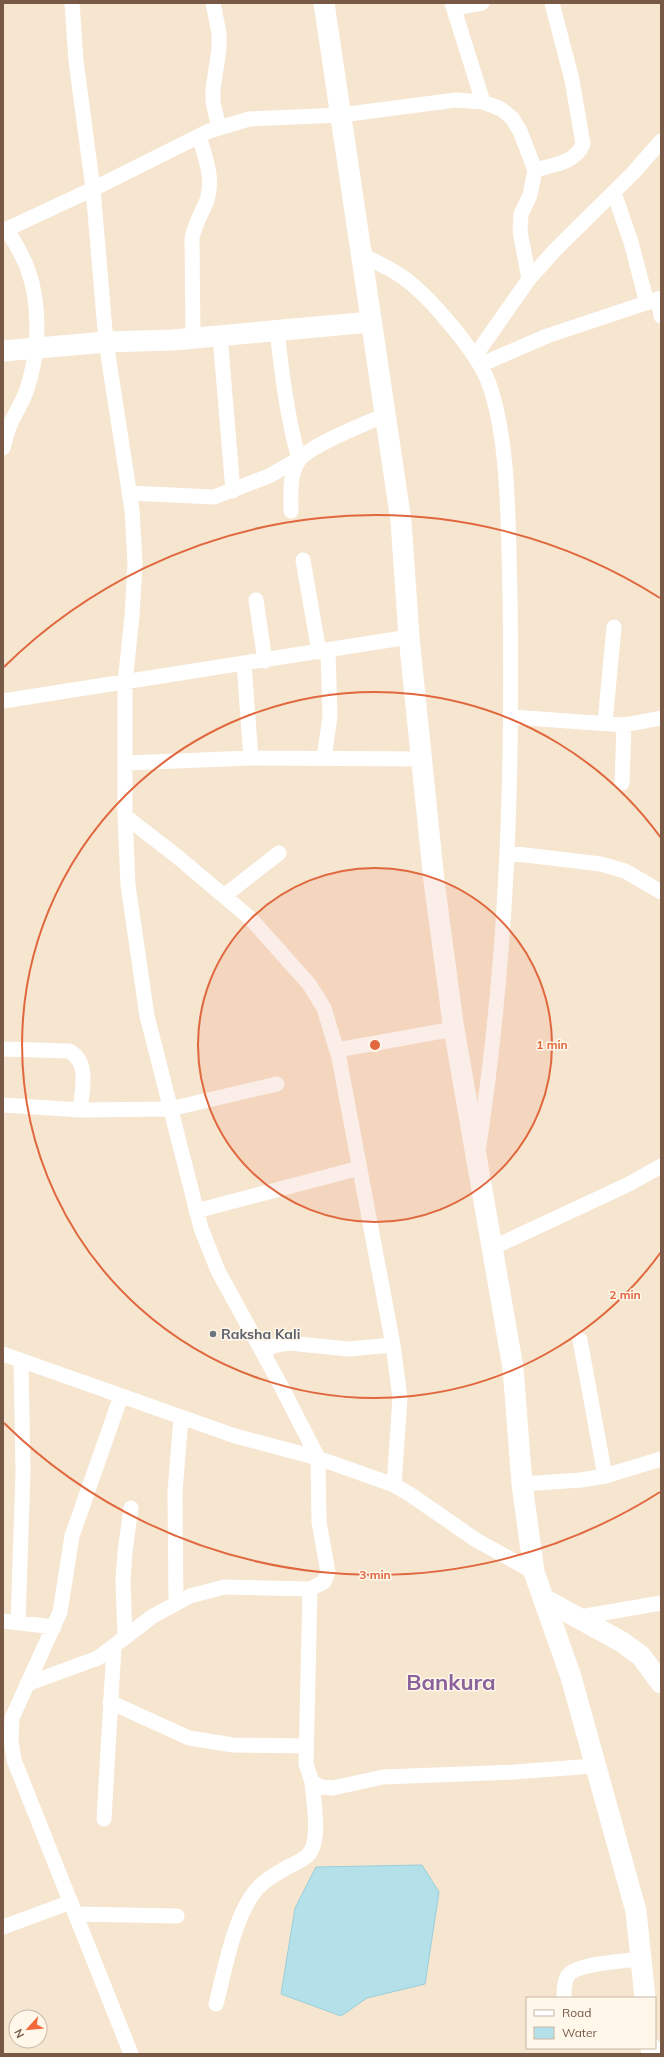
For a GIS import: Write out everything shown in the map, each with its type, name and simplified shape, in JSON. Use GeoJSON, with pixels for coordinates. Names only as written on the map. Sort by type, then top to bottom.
{"type":"FeatureCollection","features":[{"type":"Feature","properties":{"kind":"street"},"geometry":{"type":"LineString","coordinates":[[28,1684],[98,1658],[114,1648],[125,1637],[153,1616],[190,1596],[224,1588],[310,1589],[324,1582],[328,1572],[319,1522],[318,1458],[263,1352],[218,1271],[201,1228],[170,1109],[146,1008],[128,885],[125,816],[125,683],[132,616],[135,563],[132,510],[106,342],[93,190],[76,61],[72,3]]}},
{"type":"Feature","properties":{"kind":"street"},"geometry":{"type":"LineString","coordinates":[[213,3],[219,33],[219,49],[214,77],[213,102],[219,128]]}},
{"type":"Feature","properties":{"kind":"street"},"geometry":{"type":"LineString","coordinates":[[324,3],[402,521],[409,637],[434,881],[454,1029],[513,1368],[522,1484],[534,1572],[571,1677],[594,1766],[636,1912],[645,1997]]}},
{"type":"Feature","properties":{"kind":"street"},"geometry":{"type":"LineString","coordinates":[[482,3],[453,5],[483,102]]}},
{"type":"Feature","properties":{"kind":"street"},"geometry":{"type":"LineString","coordinates":[[535,170],[571,158],[580,150],[583,144],[572,80],[552,3]]}},
{"type":"Feature","properties":{"kind":"street"},"geometry":{"type":"LineString","coordinates":[[3,448],[10,425],[26,392],[31,376],[36,348],[36,306],[33,287],[22,253],[5,230],[93,190],[199,136],[219,128],[249,119],[341,115],[456,100],[483,102],[501,109],[512,118],[520,131],[535,170],[530,195],[522,214],[520,231],[529,279]]}},
{"type":"Feature","properties":{"kind":"street"},"geometry":{"type":"LineString","coordinates":[[193,339],[192,238],[194,228],[207,199],[210,182],[209,171],[199,136]]}},
{"type":"Feature","properties":{"kind":"street"},"geometry":{"type":"LineString","coordinates":[[477,360],[529,279],[614,193],[661,141]]}},
{"type":"Feature","properties":{"kind":"street"},"geometry":{"type":"LineString","coordinates":[[614,193],[631,242],[661,316]]}},
{"type":"Feature","properties":{"kind":"street"},"geometry":{"type":"LineString","coordinates":[[362,255],[403,277],[418,290],[437,310],[477,360],[494,400],[504,460],[509,563],[512,717],[508,853],[499,982],[491,1064],[476,1161]]}},
{"type":"Feature","properties":{"kind":"street"},"geometry":{"type":"LineString","coordinates":[[477,360],[655,300]]}},
{"type":"Feature","properties":{"kind":"street"},"geometry":{"type":"LineString","coordinates":[[3,351],[106,342],[193,339],[371,322]]}},
{"type":"Feature","properties":{"kind":"street"},"geometry":{"type":"LineString","coordinates":[[277,331],[284,390],[291,431],[299,459],[291,479],[291,511]]}},
{"type":"Feature","properties":{"kind":"street"},"geometry":{"type":"LineString","coordinates":[[220,336],[233,491]]}},
{"type":"Feature","properties":{"kind":"street"},"geometry":{"type":"LineString","coordinates":[[129,493],[214,497],[269,476],[323,444],[385,415]]}},
{"type":"Feature","properties":{"kind":"street"},"geometry":{"type":"LineString","coordinates":[[302,560],[324,651],[330,717],[324,758]]}},
{"type":"Feature","properties":{"kind":"street"},"geometry":{"type":"LineString","coordinates":[[256,600],[265,661]]}},
{"type":"Feature","properties":{"kind":"street"},"geometry":{"type":"LineString","coordinates":[[605,723],[614,627]]}},
{"type":"Feature","properties":{"kind":"street"},"geometry":{"type":"LineString","coordinates":[[3,701],[265,661],[409,637]]}},
{"type":"Feature","properties":{"kind":"street"},"geometry":{"type":"LineString","coordinates":[[244,664],[251,758]]}},
{"type":"Feature","properties":{"kind":"street"},"geometry":{"type":"LineString","coordinates":[[512,717],[624,725],[661,718]]}},
{"type":"Feature","properties":{"kind":"street"},"geometry":{"type":"LineString","coordinates":[[622,783],[624,725]]}},
{"type":"Feature","properties":{"kind":"street"},"geometry":{"type":"LineString","coordinates":[[126,763],[251,758],[421,760]]}},
{"type":"Feature","properties":{"kind":"street"},"geometry":{"type":"LineString","coordinates":[[125,816],[251,919],[309,984],[324,1008],[336,1050],[394,1345],[400,1398],[394,1485]]}},
{"type":"Feature","properties":{"kind":"street"},"geometry":{"type":"LineString","coordinates":[[224,896],[279,853]]}},
{"type":"Feature","properties":{"kind":"street"},"geometry":{"type":"LineString","coordinates":[[508,853],[601,864],[625,871],[661,892]]}},
{"type":"Feature","properties":{"kind":"street"},"geometry":{"type":"LineString","coordinates":[[336,1050],[454,1029]]}},
{"type":"Feature","properties":{"kind":"street"},"geometry":{"type":"LineString","coordinates":[[3,1049],[69,1051],[75,1054],[82,1063],[83,1070],[80,1110]]}},
{"type":"Feature","properties":{"kind":"street"},"geometry":{"type":"LineString","coordinates":[[3,1105],[80,1110],[170,1109],[277,1084]]}},
{"type":"Feature","properties":{"kind":"street"},"geometry":{"type":"LineString","coordinates":[[492,1248],[629,1184],[661,1166]]}},
{"type":"Feature","properties":{"kind":"street"},"geometry":{"type":"LineString","coordinates":[[196,1211],[360,1168]]}},
{"type":"Feature","properties":{"kind":"street"},"geometry":{"type":"LineString","coordinates":[[580,1340],[606,1476]]}},
{"type":"Feature","properties":{"kind":"street"},"geometry":{"type":"LineString","coordinates":[[263,1352],[273,1346],[289,1343],[348,1349],[394,1345]]}},
{"type":"Feature","properties":{"kind":"street"},"geometry":{"type":"LineString","coordinates":[[3,1354],[236,1436],[318,1458],[394,1485],[412,1495],[476,1540],[534,1572]]}},
{"type":"Feature","properties":{"kind":"street"},"geometry":{"type":"LineString","coordinates":[[18,1623],[23,1472],[22,1361]]}},
{"type":"Feature","properties":{"kind":"street"},"geometry":{"type":"LineString","coordinates":[[121,1396],[72,1536],[60,1612],[12,1718],[11,1740],[14,1760],[131,2054]]}},
{"type":"Feature","properties":{"kind":"street"},"geometry":{"type":"LineString","coordinates":[[176,1603],[175,1492],[181,1417]]}},
{"type":"Feature","properties":{"kind":"street"},"geometry":{"type":"LineString","coordinates":[[522,1484],[582,1480],[606,1476],[661,1459]]}},
{"type":"Feature","properties":{"kind":"street"},"geometry":{"type":"LineString","coordinates":[[125,1637],[123,1581],[125,1552],[132,1508]]}},
{"type":"Feature","properties":{"kind":"street"},"geometry":{"type":"LineString","coordinates":[[216,2004],[231,1944],[246,1905],[257,1889],[267,1880],[308,1855],[313,1847],[316,1822],[312,1782],[306,1764],[310,1589]]}},
{"type":"Feature","properties":{"kind":"street"},"geometry":{"type":"LineString","coordinates":[[544,1599],[580,1617],[622,1642],[641,1656],[661,1683]]}},
{"type":"Feature","properties":{"kind":"street"},"geometry":{"type":"LineString","coordinates":[[580,1617],[661,1603]]}},
{"type":"Feature","properties":{"kind":"street"},"geometry":{"type":"LineString","coordinates":[[3,1621],[54,1627]]}},
{"type":"Feature","properties":{"kind":"street"},"geometry":{"type":"LineString","coordinates":[[104,1819],[114,1648]]}},
{"type":"Feature","properties":{"kind":"street"},"geometry":{"type":"LineString","coordinates":[[110,1702],[189,1738],[233,1746],[306,1746]]}},
{"type":"Feature","properties":{"kind":"street"},"geometry":{"type":"LineString","coordinates":[[312,1782],[320,1787],[333,1788],[383,1777],[514,1772],[594,1766]]}},
{"type":"Feature","properties":{"kind":"street"},"geometry":{"type":"LineString","coordinates":[[3,1928],[73,1908],[177,1916]]}},
{"type":"Feature","properties":{"kind":"street"},"geometry":{"type":"LineString","coordinates":[[564,1997],[565,1982],[567,1976],[572,1971],[641,1958]]}},
{"type":"Feature","properties":{"kind":"shaded area"},"geometry":{"type":"Polygon","coordinates":[[[3,3],[661,3],[661,2054],[3,2054],[3,3]]]}},
{"type":"Feature","properties":{"kind":"water"},"geometry":{"type":"Polygon","coordinates":[[[422,1865],[439,1892],[425,1984],[367,1998],[341,2016],[281,1994],[295,1908],[316,1867],[422,1865]]]}},
{"type":"Feature","properties":{"kind":"place","name":"Raksha Kali"},"geometry":{"type":"Point","coordinates":[213,1334]}},
{"type":"Feature","properties":{"kind":"district","name":"Bankura"},"geometry":{"type":"Point","coordinates":[451,1682]}}]}
